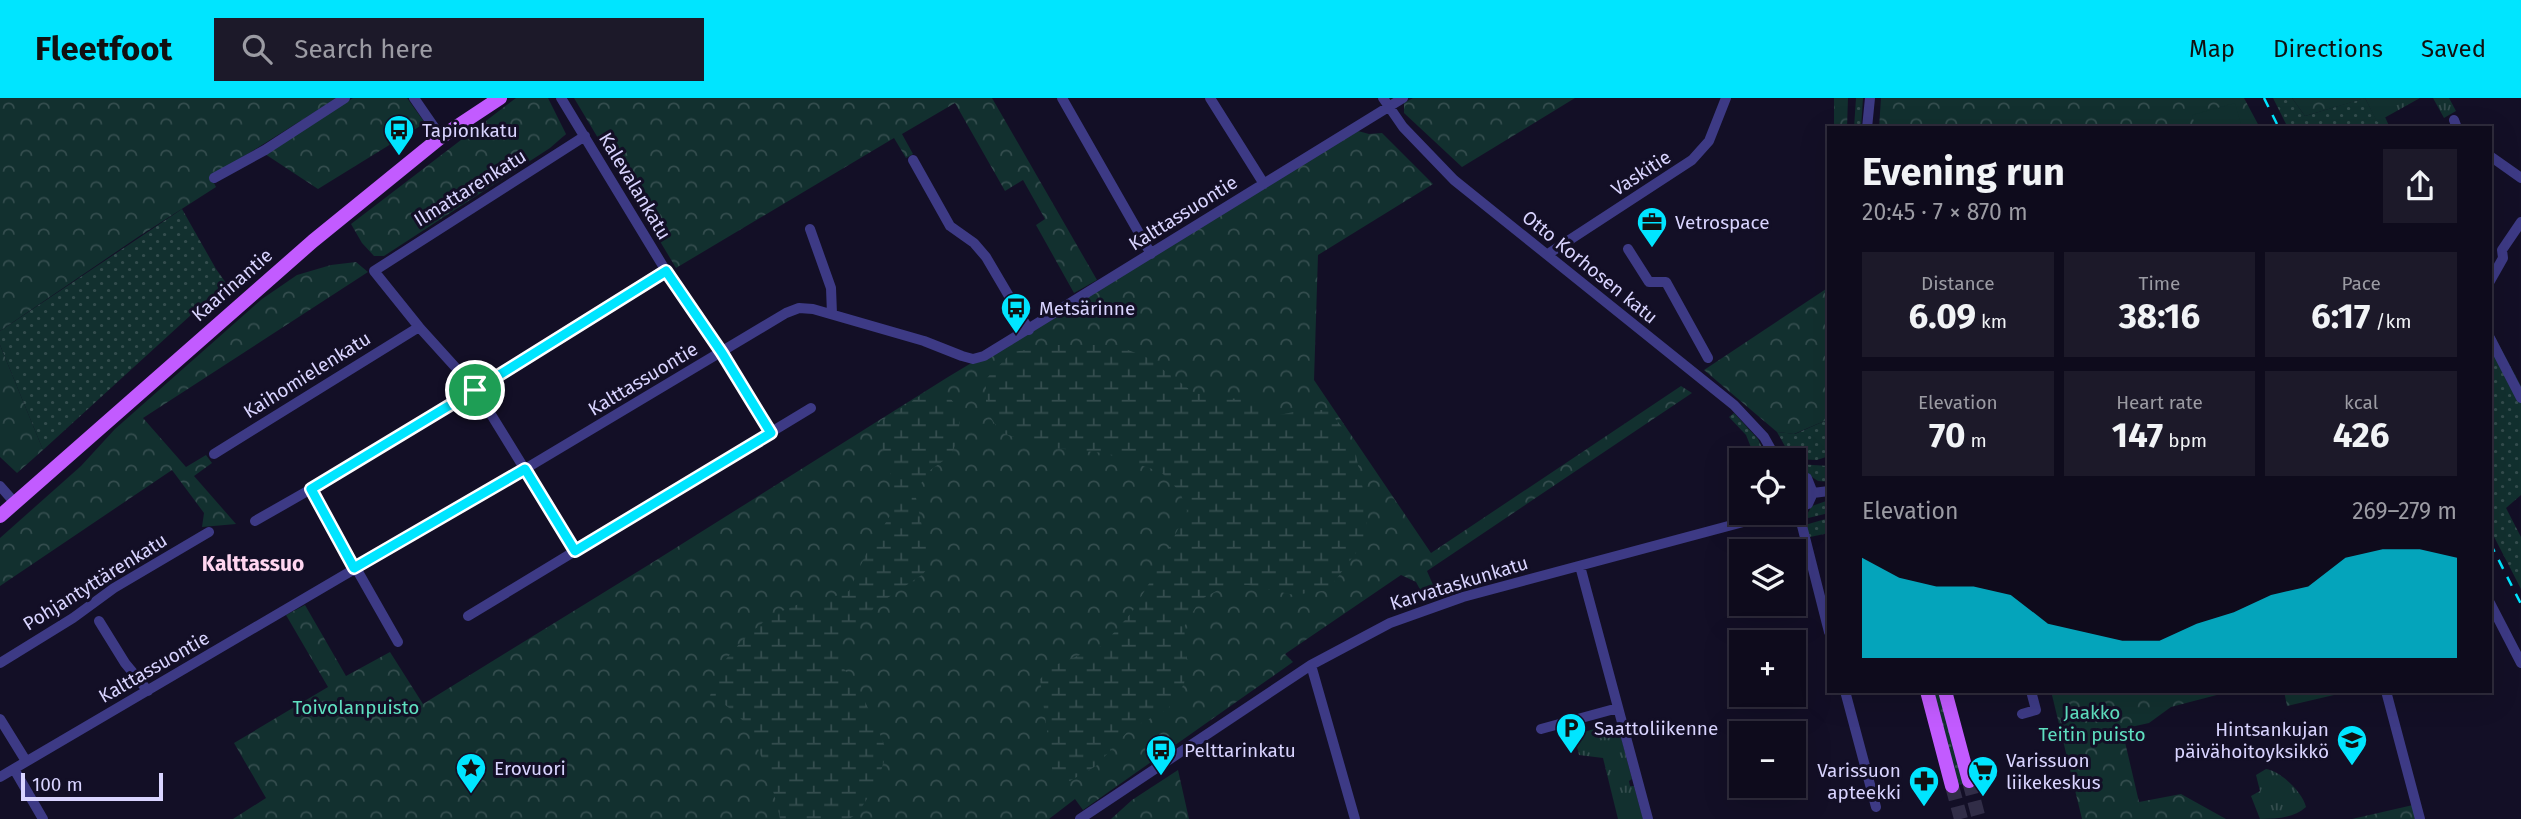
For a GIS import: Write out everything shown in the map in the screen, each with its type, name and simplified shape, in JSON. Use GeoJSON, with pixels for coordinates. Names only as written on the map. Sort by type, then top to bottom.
{"type":"FeatureCollection","features":[{"type":"Feature","properties":{"kind":"main road","name":"Kaarinantie"},"geometry":{"type":"LineString","coordinates":[[0,516],[313,241],[441,138],[500,98]]}},
{"type":"Feature","properties":{"kind":"main road"},"geometry":{"type":"LineString","coordinates":[[1928,693],[1952,786]]}},
{"type":"Feature","properties":{"kind":"main road"},"geometry":{"type":"LineString","coordinates":[[1946,693],[1969,781]]}},
{"type":"Feature","properties":{"kind":"street"},"geometry":{"type":"LineString","coordinates":[[214,178],[265,150],[345,98]]}},
{"type":"Feature","properties":{"kind":"street"},"geometry":{"type":"LineString","coordinates":[[414,98],[441,138]]}},
{"type":"Feature","properties":{"kind":"street","name":"Kalevalankatu"},"geometry":{"type":"LineString","coordinates":[[561,98],[666,271],[722,353],[771,433]]}},
{"type":"Feature","properties":{"kind":"street"},"geometry":{"type":"LineString","coordinates":[[1062,98],[1151,254]]}},
{"type":"Feature","properties":{"kind":"street"},"geometry":{"type":"LineString","coordinates":[[1210,98],[1264,184]]}},
{"type":"Feature","properties":{"kind":"street","name":"Kalttassuontie"},"geometry":{"type":"LineString","coordinates":[[0,777],[786,313],[799,308],[813,309],[924,341],[973,359],[984,356],[1264,184],[1386,102],[1403,98]]}},
{"type":"Feature","properties":{"kind":"street","name":"Vaskitie"},"geometry":{"type":"LineString","coordinates":[[1548,254],[1692,160],[1709,141],[1726,98]]}},
{"type":"Feature","properties":{"kind":"street"},"geometry":{"type":"LineString","coordinates":[[1867,126],[1870,98]]}},
{"type":"Feature","properties":{"kind":"street","name":"Otto Korhosen katu"},"geometry":{"type":"LineString","coordinates":[[1386,102],[1419,145],[1454,180],[1734,405],[1759,431],[1770,448]]}},
{"type":"Feature","properties":{"kind":"street","name":"Ilmattarenkatu"},"geometry":{"type":"LineString","coordinates":[[419,327],[374,271],[585,136]]}},
{"type":"Feature","properties":{"kind":"street"},"geometry":{"type":"LineString","coordinates":[[2492,157],[2521,178]]}},
{"type":"Feature","properties":{"kind":"street"},"geometry":{"type":"LineString","coordinates":[[913,160],[950,226],[974,243],[986,257],[1029,330]]}},
{"type":"Feature","properties":{"kind":"street"},"geometry":{"type":"LineString","coordinates":[[2492,277],[2503,258],[2502,250],[2521,222]]}},
{"type":"Feature","properties":{"kind":"street"},"geometry":{"type":"LineString","coordinates":[[810,229],[831,288],[832,314]]}},
{"type":"Feature","properties":{"kind":"street"},"geometry":{"type":"LineString","coordinates":[[1628,249],[1648,282],[1666,282],[1708,358]]}},
{"type":"Feature","properties":{"kind":"street"},"geometry":{"type":"LineString","coordinates":[[255,521],[475,390],[666,271]]}},
{"type":"Feature","properties":{"kind":"street"},"geometry":{"type":"LineString","coordinates":[[419,327],[475,390],[575,551]]}},
{"type":"Feature","properties":{"kind":"street","name":"Kaihomielenkatu"},"geometry":{"type":"LineString","coordinates":[[214,454],[419,327]]}},
{"type":"Feature","properties":{"kind":"street"},"geometry":{"type":"LineString","coordinates":[[2492,342],[2521,398]]}},
{"type":"Feature","properties":{"kind":"street"},"geometry":{"type":"LineString","coordinates":[[468,616],[811,408]]}},
{"type":"Feature","properties":{"kind":"street"},"geometry":{"type":"LineString","coordinates":[[1806,478],[1813,493],[1806,505]]}},
{"type":"Feature","properties":{"kind":"street"},"geometry":{"type":"LineString","coordinates":[[0,486],[15,503]]}},
{"type":"Feature","properties":{"kind":"street"},"geometry":{"type":"LineString","coordinates":[[311,489],[398,642]]}},
{"type":"Feature","properties":{"kind":"street"},"geometry":{"type":"LineString","coordinates":[[1813,493],[1827,491]]}},
{"type":"Feature","properties":{"kind":"street","name":"Karvataskunkatu"},"geometry":{"type":"LineString","coordinates":[[1080,819],[1311,665],[1355,639],[1411,614],[1463,597],[1732,525]]}},
{"type":"Feature","properties":{"kind":"street"},"geometry":{"type":"LineString","coordinates":[[1800,525],[1827,625]]}},
{"type":"Feature","properties":{"kind":"street","name":"Pohjantyttärenkatu"},"geometry":{"type":"LineString","coordinates":[[0,663],[73,618],[114,588],[209,532]]}},
{"type":"Feature","properties":{"kind":"street"},"geometry":{"type":"LineString","coordinates":[[1580,566],[1648,819]]}},
{"type":"Feature","properties":{"kind":"street"},"geometry":{"type":"LineString","coordinates":[[2492,607],[2521,663]]}},
{"type":"Feature","properties":{"kind":"street"},"geometry":{"type":"LineString","coordinates":[[99,621],[125,663],[148,691]]}},
{"type":"Feature","properties":{"kind":"street"},"geometry":{"type":"LineString","coordinates":[[1311,665],[1354,819]]}},
{"type":"Feature","properties":{"kind":"street"},"geometry":{"type":"LineString","coordinates":[[1846,693],[1875,807]]}},
{"type":"Feature","properties":{"kind":"street"},"geometry":{"type":"LineString","coordinates":[[2022,714],[2036,710],[2032,693]]}},
{"type":"Feature","properties":{"kind":"street"},"geometry":{"type":"LineString","coordinates":[[2387,693],[2420,819]]}},
{"type":"Feature","properties":{"kind":"street"},"geometry":{"type":"LineString","coordinates":[[1541,729],[1618,708]]}},
{"type":"Feature","properties":{"kind":"street"},"geometry":{"type":"LineString","coordinates":[[0,719],[26,761]]}},
{"type":"Feature","properties":{"kind":"street"},"geometry":{"type":"LineString","coordinates":[[15,769],[43,819]]}},
{"type":"Feature","properties":{"kind":"green space"},"geometry":{"type":"Polygon","coordinates":[[[0,98],[337,98],[211,177],[216,187],[0,331],[0,98]]]}},
{"type":"Feature","properties":{"kind":"green space"},"geometry":{"type":"Polygon","coordinates":[[[353,98],[407,98],[425,123],[318,189],[265,154],[353,98]]]}},
{"type":"Feature","properties":{"kind":"green space"},"geometry":{"type":"Polygon","coordinates":[[[516,98],[548,98],[566,134],[550,148],[384,256],[374,256],[362,243],[351,224],[516,98]]]}},
{"type":"Feature","properties":{"kind":"green space"},"geometry":{"type":"Polygon","coordinates":[[[574,98],[992,98],[1097,280],[1074,293],[1036,225],[1045,219],[1023,180],[1005,191],[955,103],[902,134],[913,154],[906,158],[894,138],[676,268],[574,98]]]}},
{"type":"Feature","properties":{"kind":"green space"},"geometry":{"type":"Polygon","coordinates":[[[1413,98],[1575,98],[1462,167],[1404,113],[1404,103],[1413,98]]]}},
{"type":"Feature","properties":{"kind":"green space"},"geometry":{"type":"Polygon","coordinates":[[[1834,98],[1848,98],[1847,126],[1834,126],[1834,98]]]}},
{"type":"Feature","properties":{"kind":"green space"},"geometry":{"type":"Polygon","coordinates":[[[1856,98],[1863,98],[1861,126],[1854,126],[1856,98]]]}},
{"type":"Feature","properties":{"kind":"green space"},"geometry":{"type":"Polygon","coordinates":[[[1881,98],[2244,98],[2259,126],[1879,126],[1881,98]]]}},
{"type":"Feature","properties":{"kind":"green space"},"geometry":{"type":"Polygon","coordinates":[[[2273,98],[2292,98],[2305,116],[2365,98],[2377,121],[2385,117],[2389,126],[2287,126],[2273,98]]]}},
{"type":"Feature","properties":{"kind":"green space"},"geometry":{"type":"Polygon","coordinates":[[[2292,98],[2366,98],[2305,116],[2292,98]]]}},
{"type":"Feature","properties":{"kind":"green space"},"geometry":{"type":"Polygon","coordinates":[[[2365,98],[2420,98],[2377,122],[2365,98]]]}},
{"type":"Feature","properties":{"kind":"green space"},"geometry":{"type":"Polygon","coordinates":[[[2433,98],[2449,98],[2456,111],[2444,118],[2433,98]]]}},
{"type":"Feature","properties":{"kind":"green space"},"geometry":{"type":"Polygon","coordinates":[[[2235,103],[2241,126],[2195,126],[2192,115],[2235,103]]]}},
{"type":"Feature","properties":{"kind":"green space","name":"Toivolanpuisto"},"geometry":{"type":"Polygon","coordinates":[[[1358,131],[1382,133],[1433,184],[1318,255],[1314,380],[1431,553],[1681,386],[1692,393],[1427,571],[1437,594],[1424,597],[1416,582],[1401,575],[1285,654],[1293,662],[1083,810],[1075,799],[1049,819],[233,819],[266,798],[234,743],[328,687],[286,615],[305,605],[346,676],[390,652],[423,704],[948,377],[1358,131]]]}},
{"type":"Feature","properties":{"kind":"green space"},"geometry":{"type":"Polygon","coordinates":[[[182,209],[226,283],[43,450],[0,345],[0,331],[182,209]]]}},
{"type":"Feature","properties":{"kind":"green space"},"geometry":{"type":"Polygon","coordinates":[[[356,262],[368,272],[143,418],[186,467],[206,455],[212,463],[194,476],[236,524],[202,527],[204,513],[172,470],[0,586],[0,538],[81,466],[115,429],[262,299],[297,275],[331,265],[356,262]]]}},
{"type":"Feature","properties":{"kind":"green space"},"geometry":{"type":"Polygon","coordinates":[[[1827,288],[1827,420],[1794,434],[1777,432],[1704,370],[1827,288]]]}},
{"type":"Feature","properties":{"kind":"green space"},"geometry":{"type":"Polygon","coordinates":[[[2492,332],[2521,386],[2521,495],[2506,508],[2521,537],[2521,589],[2492,533],[2492,332]]]}},
{"type":"Feature","properties":{"kind":"green space"},"geometry":{"type":"Polygon","coordinates":[[[0,345],[43,450],[17,473],[0,457],[0,345]]]}},
{"type":"Feature","properties":{"kind":"green space"},"geometry":{"type":"Polygon","coordinates":[[[1058,345],[1115,345],[1146,357],[1193,392],[1213,398],[1250,399],[1275,416],[1302,410],[1328,410],[1343,428],[1356,455],[1368,514],[1364,542],[1328,590],[1294,595],[1248,585],[1227,585],[1200,600],[1184,627],[1187,663],[1184,684],[1168,709],[1130,729],[1096,766],[1068,782],[1053,775],[1040,679],[1055,665],[1102,646],[1132,612],[1160,565],[1187,511],[1180,492],[1161,472],[1104,453],[1044,447],[1000,432],[986,410],[986,379],[1012,352],[1058,345]]]}},
{"type":"Feature","properties":{"kind":"green space"},"geometry":{"type":"Polygon","coordinates":[[[929,390],[947,394],[961,412],[957,442],[950,456],[929,471],[915,493],[930,565],[923,574],[877,605],[838,646],[842,666],[859,690],[887,752],[877,783],[858,813],[849,819],[780,819],[766,769],[749,730],[732,711],[710,696],[718,668],[741,642],[770,616],[799,604],[849,591],[866,554],[893,511],[894,484],[875,425],[929,390]]]}},
{"type":"Feature","properties":{"kind":"green space"},"geometry":{"type":"Polygon","coordinates":[[[1734,413],[1758,439],[1762,448],[1751,448],[1746,435],[1729,417],[1734,413]]]}},
{"type":"Feature","properties":{"kind":"green space"},"geometry":{"type":"Polygon","coordinates":[[[1827,420],[1827,457],[1806,460],[1806,448],[1786,448],[1777,432],[1795,434],[1827,420]]]}},
{"type":"Feature","properties":{"kind":"green space"},"geometry":{"type":"Polygon","coordinates":[[[1806,465],[1827,466],[1827,482],[1818,481],[1806,473],[1806,465]]]}},
{"type":"Feature","properties":{"kind":"green space"},"geometry":{"type":"Polygon","coordinates":[[[1827,501],[1827,513],[1806,519],[1812,506],[1827,501]]]}},
{"type":"Feature","properties":{"kind":"green space"},"geometry":{"type":"Polygon","coordinates":[[[1827,519],[1827,533],[1810,537],[1805,525],[1827,519]]]}},
{"type":"Feature","properties":{"kind":"green space"},"geometry":{"type":"Polygon","coordinates":[[[1934,693],[1940,693],[1964,784],[1958,785],[1934,693]]]}},
{"type":"Feature","properties":{"kind":"green space","name":"Jaakko Teitin puisto"},"geometry":{"type":"Polygon","coordinates":[[[2051,693],[2224,693],[2171,707],[2149,723],[2122,729],[2139,802],[2181,794],[2226,819],[2082,819],[2051,693]]]}},
{"type":"Feature","properties":{"kind":"green space"},"geometry":{"type":"Polygon","coordinates":[[[2284,693],[2342,693],[2287,706],[2284,693]]]}},
{"type":"Feature","properties":{"kind":"green space"},"geometry":{"type":"Polygon","coordinates":[[[1611,724],[1614,734],[1620,733],[1632,779],[1629,781],[1630,786],[1634,786],[1643,819],[1618,819],[1603,758],[1579,755],[1574,735],[1611,724]]]}},
{"type":"Feature","properties":{"kind":"green space"},"geometry":{"type":"Polygon","coordinates":[[[2266,769],[2278,774],[2290,784],[2301,795],[2306,807],[2290,816],[2260,819],[2251,796],[2260,791],[2256,775],[2266,769]]]}},
{"type":"Feature","properties":{"kind":"green space"},"geometry":{"type":"Polygon","coordinates":[[[1178,770],[1189,819],[1111,819],[1132,800],[1178,770]]]}},
{"type":"Feature","properties":{"kind":"green space"},"geometry":{"type":"Polygon","coordinates":[[[2413,805],[2416,819],[2352,819],[2413,805]]]}},
{"type":"Feature","properties":{"kind":"tunnel"},"geometry":{"type":"LineString","coordinates":[[1969,781],[1979,819]]}},
{"type":"Feature","properties":{"kind":"tunnel"},"geometry":{"type":"LineString","coordinates":[[1952,786],[1961,819]]}},
{"type":"Feature","properties":{"kind":"railway"},"geometry":{"type":"LineString","coordinates":[[2264,98],[2278,126]]}},
{"type":"Feature","properties":{"kind":"railway"},"geometry":{"type":"LineString","coordinates":[[2492,547],[2521,604]]}},
{"type":"Feature","properties":{"kind":"place","name":"Tapionkatu"},"geometry":{"type":"Point","coordinates":[399,157]}},
{"type":"Feature","properties":{"kind":"place","name":"Vetrospace"},"geometry":{"type":"Point","coordinates":[1652,249]}},
{"type":"Feature","properties":{"kind":"place","name":"Metsärinne"},"geometry":{"type":"Point","coordinates":[1016,335]}},
{"type":"Feature","properties":{"kind":"place","name":"Saattoliikenne"},"geometry":{"type":"Point","coordinates":[1571,755]}},
{"type":"Feature","properties":{"kind":"place","name":"Hintsankujan päivähoitoyksikkö"},"geometry":{"type":"Point","coordinates":[2352,767]}},
{"type":"Feature","properties":{"kind":"place","name":"Pelttarinkatu"},"geometry":{"type":"Point","coordinates":[1161,777]}},
{"type":"Feature","properties":{"kind":"place","name":"Erovuori"},"geometry":{"type":"Point","coordinates":[471,795]}},
{"type":"Feature","properties":{"kind":"place","name":"Varissuon liikekeskus"},"geometry":{"type":"Point","coordinates":[1983,798]}},
{"type":"Feature","properties":{"kind":"place","name":"Varissuon apteekki"},"geometry":{"type":"Point","coordinates":[1924,808]}},
{"type":"Feature","properties":{"kind":"district","name":"Kalttassuo"},"geometry":{"type":"Point","coordinates":[253,564]}},
{"type":"Feature","properties":{"kind":"route"},"geometry":{"type":"LineString","coordinates":[[666,271],[722,353],[771,433],[575,551],[525,469],[354,568],[311,489],[475,390],[666,271]]}}]}
